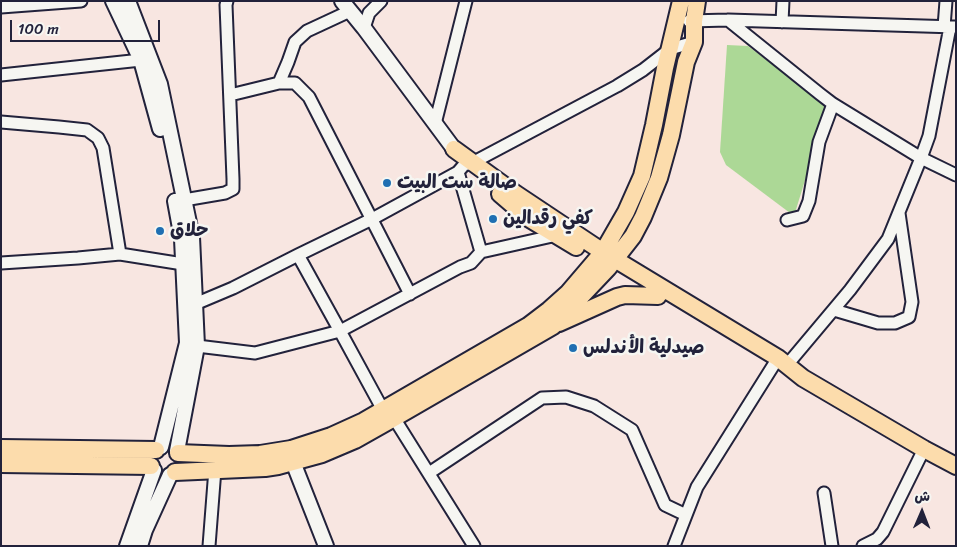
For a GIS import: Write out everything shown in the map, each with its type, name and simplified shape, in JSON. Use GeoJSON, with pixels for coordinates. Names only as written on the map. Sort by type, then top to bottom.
{"type":"FeatureCollection","features":[{"type":"Feature","properties":{"kind":"main road"},"geometry":{"type":"LineString","coordinates":[[553,326],[606,260],[642,176],[681,1]]}},
{"type":"Feature","properties":{"kind":"main road"},"geometry":{"type":"LineString","coordinates":[[161,463],[166,446],[172,447],[177,452],[229,455],[292,456],[322,454],[355,440],[388,414],[528,326],[549,310],[582,277],[606,260],[633,236],[643,217],[659,178],[671,134],[686,62],[694,42],[697,1]]}},
{"type":"Feature","properties":{"kind":"main road"},"geometry":{"type":"LineString","coordinates":[[454,149],[465,167],[528,218],[574,246],[606,260],[924,449],[956,465]]}},
{"type":"Feature","properties":{"kind":"main road"},"geometry":{"type":"LineString","coordinates":[[465,167],[516,194],[658,296],[779,363]]}},
{"type":"Feature","properties":{"kind":"main road"},"geometry":{"type":"LineString","coordinates":[[574,246],[583,261],[582,277]]}},
{"type":"Feature","properties":{"kind":"main road"},"geometry":{"type":"LineString","coordinates":[[388,414],[553,326],[617,297],[625,295],[658,296]]}},
{"type":"Feature","properties":{"kind":"main road"},"geometry":{"type":"LineString","coordinates":[[1,448],[215,470],[265,468],[292,456]]}},
{"type":"Feature","properties":{"kind":"main road"},"geometry":{"type":"LineString","coordinates":[[1,464],[161,463]]}},
{"type":"Feature","properties":{"kind":"street"},"geometry":{"type":"LineString","coordinates":[[1,7],[81,1]]}},
{"type":"Feature","properties":{"kind":"street"},"geometry":{"type":"LineString","coordinates":[[113,1],[160,84],[192,237],[187,343],[161,463],[140,546]]}},
{"type":"Feature","properties":{"kind":"street"},"geometry":{"type":"LineString","coordinates":[[128,1],[146,59],[182,239],[183,264],[195,304],[198,346],[177,452]]}},
{"type":"Feature","properties":{"kind":"street"},"geometry":{"type":"LineString","coordinates":[[184,200],[225,193],[233,189],[227,1]]}},
{"type":"Feature","properties":{"kind":"street"},"geometry":{"type":"LineString","coordinates":[[364,28],[369,13],[381,1]]}},
{"type":"Feature","properties":{"kind":"street"},"geometry":{"type":"LineString","coordinates":[[435,124],[466,1]]}},
{"type":"Feature","properties":{"kind":"street"},"geometry":{"type":"LineString","coordinates":[[782,22],[783,1]]}},
{"type":"Feature","properties":{"kind":"street"},"geometry":{"type":"LineString","coordinates":[[674,546],[697,487],[779,363],[834,310],[888,239],[928,136],[950,27],[946,1]]}},
{"type":"Feature","properties":{"kind":"street"},"geometry":{"type":"LineString","coordinates":[[279,82],[295,42],[307,31],[346,6],[454,149]]}},
{"type":"Feature","properties":{"kind":"street"},"geometry":{"type":"LineString","coordinates":[[677,20],[694,22],[728,20],[950,27]]}},
{"type":"Feature","properties":{"kind":"street"},"geometry":{"type":"LineString","coordinates":[[728,20],[834,104],[921,158],[956,175]]}},
{"type":"Feature","properties":{"kind":"street"},"geometry":{"type":"LineString","coordinates":[[195,304],[233,288],[298,254],[372,219],[617,86],[643,70],[670,49],[694,42]]}},
{"type":"Feature","properties":{"kind":"street"},"geometry":{"type":"LineString","coordinates":[[1,75],[146,59]]}},
{"type":"Feature","properties":{"kind":"street"},"geometry":{"type":"LineString","coordinates":[[230,95],[279,82],[295,83],[309,97],[410,294]]}},
{"type":"Feature","properties":{"kind":"street"},"geometry":{"type":"LineString","coordinates":[[787,220],[803,216],[809,201],[819,142],[834,104]]}},
{"type":"Feature","properties":{"kind":"street"},"geometry":{"type":"LineString","coordinates":[[1,122],[87,130],[98,138],[103,148],[120,254]]}},
{"type":"Feature","properties":{"kind":"street"},"geometry":{"type":"LineString","coordinates":[[465,167],[481,252]]}},
{"type":"Feature","properties":{"kind":"street"},"geometry":{"type":"LineString","coordinates":[[834,310],[878,323],[895,323],[909,317],[912,302],[899,212]]}},
{"type":"Feature","properties":{"kind":"street"},"geometry":{"type":"LineString","coordinates":[[198,346],[255,353],[340,331],[460,267],[471,263],[481,252],[557,235]]}},
{"type":"Feature","properties":{"kind":"street"},"geometry":{"type":"LineString","coordinates":[[1,263],[120,254],[183,264]]}},
{"type":"Feature","properties":{"kind":"street"},"geometry":{"type":"LineString","coordinates":[[298,254],[388,414],[429,473],[474,546]]}},
{"type":"Feature","properties":{"kind":"street"},"geometry":{"type":"LineString","coordinates":[[429,473],[542,398],[566,397],[594,406],[632,430],[665,505],[686,514]]}},
{"type":"Feature","properties":{"kind":"street"},"geometry":{"type":"LineString","coordinates":[[863,546],[878,542],[924,449]]}},
{"type":"Feature","properties":{"kind":"street"},"geometry":{"type":"LineString","coordinates":[[292,456],[326,546]]}},
{"type":"Feature","properties":{"kind":"street"},"geometry":{"type":"LineString","coordinates":[[127,546],[161,463]]}},
{"type":"Feature","properties":{"kind":"street"},"geometry":{"type":"LineString","coordinates":[[209,546],[215,470]]}},
{"type":"Feature","properties":{"kind":"street"},"geometry":{"type":"LineString","coordinates":[[824,493],[832,546]]}},
{"type":"Feature","properties":{"kind":"green space"},"geometry":{"type":"Polygon","coordinates":[[[727,45],[748,46],[828,106],[794,216],[726,165],[720,152],[727,45]]]}},
{"type":"Feature","properties":{"kind":"place","name":"صالة ست البيت"},"geometry":{"type":"Point","coordinates":[387,183]}},
{"type":"Feature","properties":{"kind":"place","name":"كفي رقدالين"},"geometry":{"type":"Point","coordinates":[493,219]}},
{"type":"Feature","properties":{"kind":"place","name":"حلاق"},"geometry":{"type":"Point","coordinates":[160,231]}},
{"type":"Feature","properties":{"kind":"place","name":"صيدلية الأندلس"},"geometry":{"type":"Point","coordinates":[573,348]}}]}
